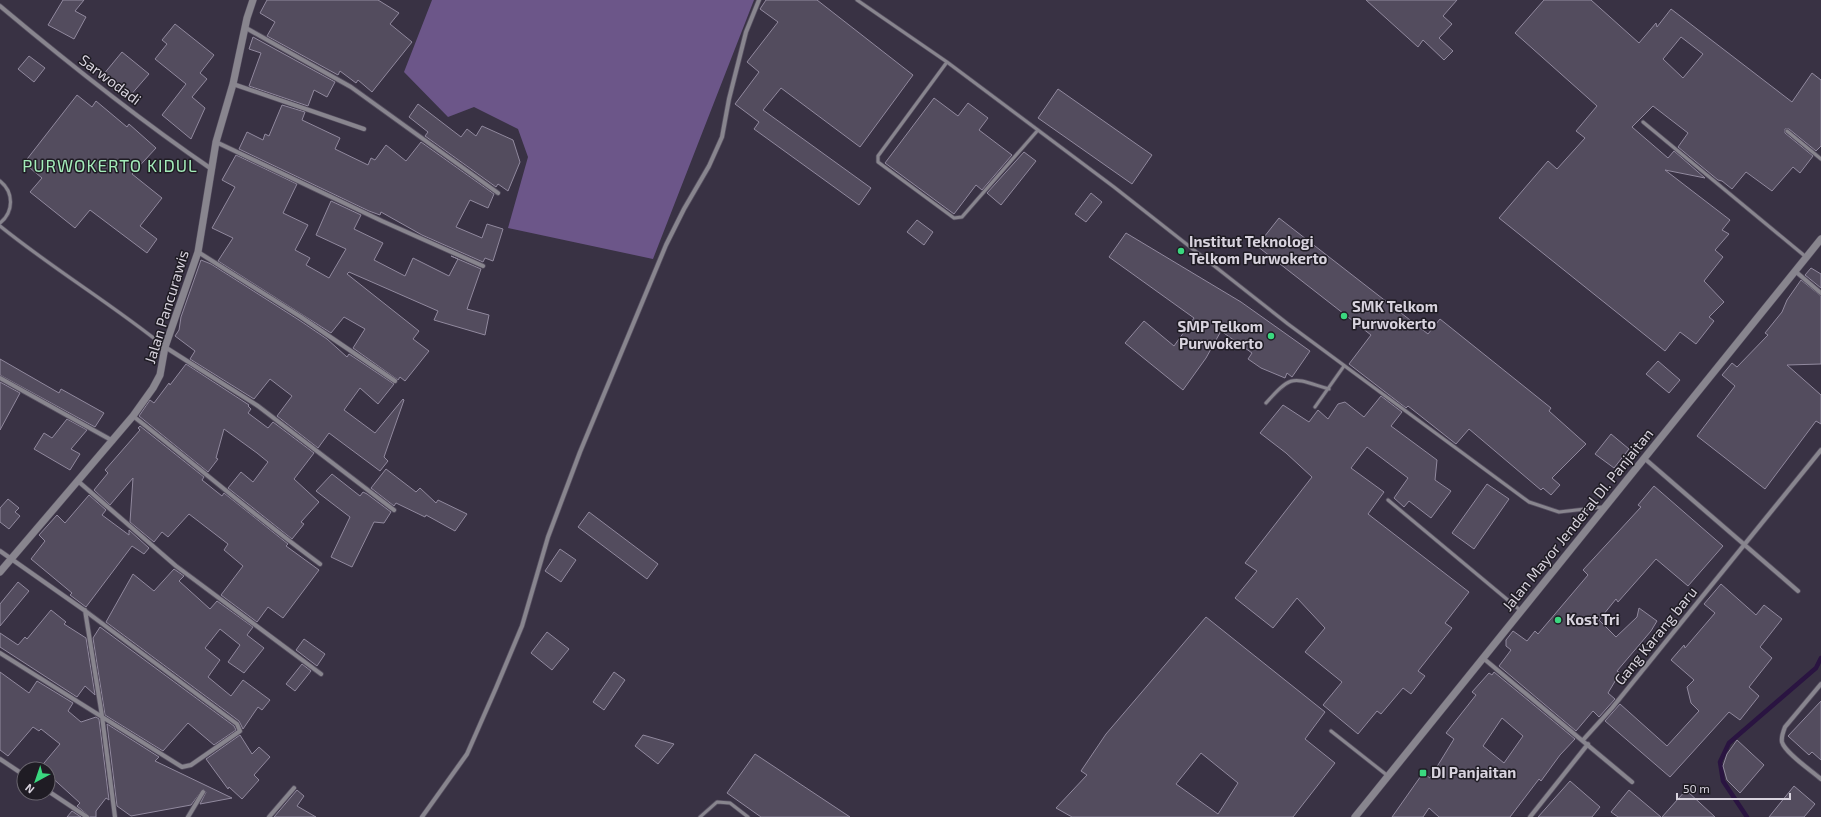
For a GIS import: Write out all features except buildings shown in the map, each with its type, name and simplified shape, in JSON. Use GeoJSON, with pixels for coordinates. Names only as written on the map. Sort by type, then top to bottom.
{"type":"FeatureCollection","features":[{"type":"Feature","properties":{"kind":"street","name":"Jalan Pancurawis"},"geometry":{"type":"LineString","coordinates":[[0,572],[113,441],[153,388],[160,375],[165,347],[198,252],[210,168],[233,84],[253,0]]}},
{"type":"Feature","properties":{"kind":"street"},"geometry":{"type":"LineString","coordinates":[[422,817],[467,754],[499,682],[522,626],[548,537],[583,445],[666,245],[684,209],[709,166],[722,137],[729,99],[746,32],[759,0]]}},
{"type":"Feature","properties":{"kind":"street","name":"Sarwodadi"},"geometry":{"type":"LineString","coordinates":[[0,6],[64,60],[162,135],[210,168]]}},
{"type":"Feature","properties":{"kind":"street"},"geometry":{"type":"LineString","coordinates":[[246,28],[351,87],[498,193]]}},
{"type":"Feature","properties":{"kind":"street"},"geometry":{"type":"LineString","coordinates":[[233,84],[364,129]]}},
{"type":"Feature","properties":{"kind":"street"},"geometry":{"type":"LineString","coordinates":[[216,142],[382,221],[483,266]]}},
{"type":"Feature","properties":{"kind":"street","name":"Jalan Mayor Jenderal DI. Panjaitan"},"geometry":{"type":"LineString","coordinates":[[1355,817],[1821,239]]}},
{"type":"Feature","properties":{"kind":"street"},"geometry":{"type":"LineString","coordinates":[[198,252],[301,317],[395,381]]}},
{"type":"Feature","properties":{"kind":"street"},"geometry":{"type":"LineString","coordinates":[[1795,271],[1821,293]]}},
{"type":"Feature","properties":{"kind":"street"},"geometry":{"type":"LineString","coordinates":[[165,347],[258,406],[394,510]]}},
{"type":"Feature","properties":{"kind":"street"},"geometry":{"type":"LineString","coordinates":[[0,378],[113,441]]}},
{"type":"Feature","properties":{"kind":"street"},"geometry":{"type":"LineString","coordinates":[[133,416],[189,460],[268,526],[320,564]]}},
{"type":"Feature","properties":{"kind":"street","name":"Gang Karang baru"},"geometry":{"type":"LineString","coordinates":[[1583,740],[1612,708],[1746,545],[1821,450]]}},
{"type":"Feature","properties":{"kind":"street"},"geometry":{"type":"LineString","coordinates":[[1644,458],[1798,591]]}},
{"type":"Feature","properties":{"kind":"street"},"geometry":{"type":"LineString","coordinates":[[78,482],[176,566],[321,674]]}},
{"type":"Feature","properties":{"kind":"street"},"geometry":{"type":"LineString","coordinates":[[0,551],[10,560],[84,610],[238,724],[240,731],[191,765],[182,767],[0,653]]}},
{"type":"Feature","properties":{"kind":"street"},"geometry":{"type":"LineString","coordinates":[[84,610],[102,716],[115,817]]}},
{"type":"Feature","properties":{"kind":"street"},"geometry":{"type":"LineString","coordinates":[[1483,658],[1632,782]]}},
{"type":"Feature","properties":{"kind":"street"},"geometry":{"type":"LineString","coordinates":[[1821,684],[1785,727],[1782,735],[1782,743],[1788,751],[1821,778]]}},
{"type":"Feature","properties":{"kind":"street"},"geometry":{"type":"LineString","coordinates":[[1530,817],[1588,744]]}},
{"type":"Feature","properties":{"kind":"street"},"geometry":{"type":"LineString","coordinates":[[0,759],[16,770]]}},
{"type":"Feature","properties":{"kind":"street"},"geometry":{"type":"LineString","coordinates":[[269,817],[294,788]]}},
{"type":"Feature","properties":{"kind":"street"},"geometry":{"type":"LineString","coordinates":[[188,817],[203,792]]}},
{"type":"Feature","properties":{"kind":"street"},"geometry":{"type":"LineString","coordinates":[[56,796],[86,817]]}},
{"type":"Feature","properties":{"kind":"lane"},"geometry":{"type":"LineString","coordinates":[[857,0],[947,62],[1038,130],[1288,324],[1529,502],[1559,512],[1605,507]]}},
{"type":"Feature","properties":{"kind":"lane"},"geometry":{"type":"LineString","coordinates":[[947,62],[878,156],[878,162],[954,218],[962,217],[1038,130]]}},
{"type":"Feature","properties":{"kind":"lane"},"geometry":{"type":"LineString","coordinates":[[1643,122],[1806,257]]}},
{"type":"Feature","properties":{"kind":"lane"},"geometry":{"type":"LineString","coordinates":[[1787,131],[1821,159]]}},
{"type":"Feature","properties":{"kind":"lane"},"geometry":{"type":"LineString","coordinates":[[0,181],[7,188],[11,196],[11,204],[7,216],[0,223]]}},
{"type":"Feature","properties":{"kind":"lane"},"geometry":{"type":"LineString","coordinates":[[0,226],[34,254],[142,328],[165,347]]}},
{"type":"Feature","properties":{"kind":"lane"},"geometry":{"type":"LineString","coordinates":[[1315,406],[1329,389],[1344,366]]}},
{"type":"Feature","properties":{"kind":"lane"},"geometry":{"type":"LineString","coordinates":[[1266,403],[1284,383],[1289,380],[1298,380],[1329,389]]}},
{"type":"Feature","properties":{"kind":"lane"},"geometry":{"type":"LineString","coordinates":[[1388,500],[1521,611]]}},
{"type":"Feature","properties":{"kind":"lane"},"geometry":{"type":"LineString","coordinates":[[1331,730],[1388,776]]}},
{"type":"Feature","properties":{"kind":"lane"},"geometry":{"type":"LineString","coordinates":[[700,817],[717,802],[730,803],[748,817]]}},
{"type":"Feature","properties":{"kind":"shaded area"},"geometry":{"type":"Polygon","coordinates":[[[432,0],[754,0],[653,259],[508,228],[528,157],[518,129],[474,107],[448,117],[404,72],[432,0]]]}},
{"type":"Feature","properties":{"kind":"waterway"},"geometry":{"type":"LineString","coordinates":[[1747,817],[1723,781],[1720,762],[1729,743],[1816,668],[1821,658]]}},
{"type":"Feature","properties":{"kind":"place","name":"Institut Teknologi Telkom Purwokerto"},"geometry":{"type":"Point","coordinates":[1181,251]}},
{"type":"Feature","properties":{"kind":"place","name":"SMK Telkom Purwokerto"},"geometry":{"type":"Point","coordinates":[1344,316]}},
{"type":"Feature","properties":{"kind":"place","name":"SMP Telkom Purwokerto"},"geometry":{"type":"Point","coordinates":[1271,336]}},
{"type":"Feature","properties":{"kind":"place","name":"Kost Tri"},"geometry":{"type":"Point","coordinates":[1558,620]}},
{"type":"Feature","properties":{"kind":"place","name":"DI Panjaitan"},"geometry":{"type":"Point","coordinates":[1423,773]}},
{"type":"Feature","properties":{"kind":"district","name":"PURWOKERTO KIDUL"},"geometry":{"type":"Point","coordinates":[110,166]}}]}
